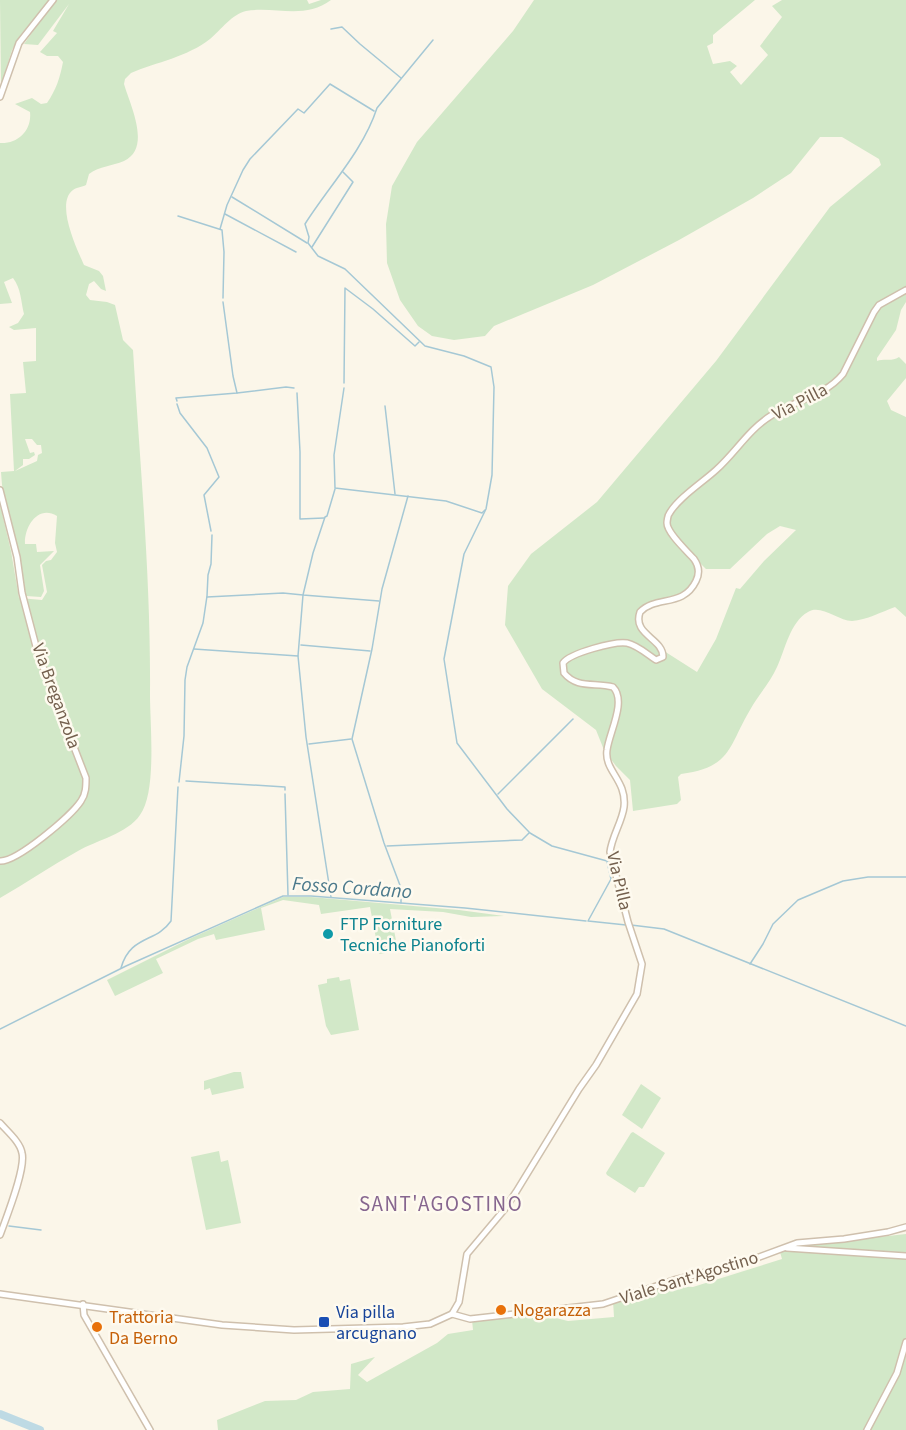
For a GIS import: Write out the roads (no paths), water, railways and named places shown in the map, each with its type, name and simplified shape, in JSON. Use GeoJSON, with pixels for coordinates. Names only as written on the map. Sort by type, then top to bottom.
{"type":"FeatureCollection","features":[{"type":"Feature","properties":{"kind":"main road"},"geometry":{"type":"LineString","coordinates":[[0,97],[18,44],[53,0]]}},
{"type":"Feature","properties":{"kind":"main road","name":"Via Pilla"},"geometry":{"type":"LineString","coordinates":[[454,1312],[466,1254],[504,1210],[516,1192],[596,1065],[637,994],[642,964],[628,922],[610,852],[611,843],[624,809],[624,794],[607,759],[618,696],[613,687],[578,684],[572,681],[564,673],[563,663],[573,654],[625,642],[656,660],[663,657],[661,648],[643,633],[638,623],[640,612],[647,607],[683,596],[691,589],[699,574],[698,564],[669,530],[668,514],[690,491],[730,457],[757,426],[775,413],[817,395],[837,382],[879,305],[906,291]]}},
{"type":"Feature","properties":{"kind":"main road","name":"Via Breganzola"},"geometry":{"type":"LineString","coordinates":[[0,490],[17,557],[22,593],[38,654],[86,778],[85,793],[76,806],[24,852],[6,862],[0,861]]}},
{"type":"Feature","properties":{"kind":"main road"},"geometry":{"type":"LineString","coordinates":[[0,1123],[16,1142],[23,1156],[17,1186],[0,1235]]}},
{"type":"Feature","properties":{"kind":"main road","name":"Viale Sant'Agostino"},"geometry":{"type":"LineString","coordinates":[[454,1312],[470,1319],[603,1304],[675,1280],[743,1263],[797,1243],[844,1239],[906,1227]]}},
{"type":"Feature","properties":{"kind":"main road"},"geometry":{"type":"LineString","coordinates":[[785,1248],[906,1256]]}},
{"type":"Feature","properties":{"kind":"main road"},"geometry":{"type":"LineString","coordinates":[[0,1294],[222,1325],[294,1330],[430,1324],[454,1312]]}},
{"type":"Feature","properties":{"kind":"main road"},"geometry":{"type":"LineString","coordinates":[[82,1304],[84,1315],[150,1430]]}},
{"type":"Feature","properties":{"kind":"main road"},"geometry":{"type":"LineString","coordinates":[[867,1430],[897,1373],[906,1342]]}},
{"type":"Feature","properties":{"kind":"waterway"},"geometry":{"type":"LineString","coordinates":[[331,29],[342,27],[401,78]]}},
{"type":"Feature","properties":{"kind":"waterway"},"geometry":{"type":"LineString","coordinates":[[433,40],[377,108],[354,154],[305,224],[309,237],[308,243],[318,256],[345,269],[425,346],[464,356],[491,367],[494,387],[492,475],[486,509],[464,554],[444,659],[457,743],[507,809],[530,833],[552,846],[607,861],[611,879],[588,921],[626,925]]}},
{"type":"Feature","properties":{"kind":"waterway"},"geometry":{"type":"LineString","coordinates":[[220,229],[227,205],[250,159],[298,109],[304,113],[330,84],[374,111]]}},
{"type":"Feature","properties":{"kind":"waterway"},"geometry":{"type":"LineString","coordinates":[[312,247],[353,182],[343,172]]}},
{"type":"Feature","properties":{"kind":"waterway"},"geometry":{"type":"LineString","coordinates":[[232,197],[307,243]]}},
{"type":"Feature","properties":{"kind":"waterway"},"geometry":{"type":"LineString","coordinates":[[225,214],[296,252]]}},
{"type":"Feature","properties":{"kind":"waterway"},"geometry":{"type":"LineString","coordinates":[[178,216],[222,230],[223,298]]}},
{"type":"Feature","properties":{"kind":"waterway"},"geometry":{"type":"LineString","coordinates":[[344,383],[345,288],[415,346],[419,342]]}},
{"type":"Feature","properties":{"kind":"waterway"},"geometry":{"type":"LineString","coordinates":[[177,401],[176,398],[237,393],[223,302]]}},
{"type":"Feature","properties":{"kind":"waterway"},"geometry":{"type":"LineString","coordinates":[[237,393],[294,388]]}},
{"type":"Feature","properties":{"kind":"waterway"},"geometry":{"type":"LineString","coordinates":[[344,388],[334,455],[335,488],[446,501],[482,513],[485,510]]}},
{"type":"Feature","properties":{"kind":"waterway"},"geometry":{"type":"LineString","coordinates":[[297,393],[300,519],[324,518]]}},
{"type":"Feature","properties":{"kind":"waterway"},"geometry":{"type":"LineString","coordinates":[[177,404],[180,413],[207,448],[219,477],[204,495],[211,531]]}},
{"type":"Feature","properties":{"kind":"waterway"},"geometry":{"type":"LineString","coordinates":[[385,406],[395,494]]}},
{"type":"Feature","properties":{"kind":"waterway"},"geometry":{"type":"LineString","coordinates":[[335,489],[313,553],[303,595],[379,601]]}},
{"type":"Feature","properties":{"kind":"waterway"},"geometry":{"type":"LineString","coordinates":[[401,903],[401,888],[384,843],[352,739],[372,649],[382,589],[408,496]]}},
{"type":"Feature","properties":{"kind":"waterway"},"geometry":{"type":"LineString","coordinates":[[179,782],[184,736],[185,680],[187,667],[203,623],[211,564],[212,535]]}},
{"type":"Feature","properties":{"kind":"waterway"},"geometry":{"type":"LineString","coordinates":[[194,649],[298,656],[303,595],[283,593],[207,597]]}},
{"type":"Feature","properties":{"kind":"waterway"},"geometry":{"type":"LineString","coordinates":[[301,645],[370,651]]}},
{"type":"Feature","properties":{"kind":"waterway"},"geometry":{"type":"LineString","coordinates":[[298,656],[306,737],[331,897]]}},
{"type":"Feature","properties":{"kind":"waterway"},"geometry":{"type":"LineString","coordinates":[[498,794],[573,719]]}},
{"type":"Feature","properties":{"kind":"waterway"},"geometry":{"type":"LineString","coordinates":[[309,744],[351,739]]}},
{"type":"Feature","properties":{"kind":"waterway"},"geometry":{"type":"LineString","coordinates":[[186,781],[285,787],[285,790]]}},
{"type":"Feature","properties":{"kind":"waterway"},"geometry":{"type":"LineString","coordinates":[[121,968],[130,950],[158,933],[171,921],[178,787]]}},
{"type":"Feature","properties":{"kind":"waterway"},"geometry":{"type":"LineString","coordinates":[[285,794],[288,895]]}},
{"type":"Feature","properties":{"kind":"waterway"},"geometry":{"type":"LineString","coordinates":[[387,846],[522,840],[529,833]]}},
{"type":"Feature","properties":{"kind":"waterway"},"geometry":{"type":"LineString","coordinates":[[750,964],[773,924],[798,900],[843,881],[868,877],[906,877]]}},
{"type":"Feature","properties":{"kind":"waterway","name":"Fosso Cordano"},"geometry":{"type":"LineString","coordinates":[[0,1029],[126,966],[283,896],[311,896],[465,908],[586,921]]}},
{"type":"Feature","properties":{"kind":"waterway"},"geometry":{"type":"LineString","coordinates":[[631,925],[664,929],[906,1026]]}},
{"type":"Feature","properties":{"kind":"waterway"},"geometry":{"type":"LineString","coordinates":[[9,1226],[41,1230]]}},
{"type":"Feature","properties":{"kind":"waterway"},"geometry":{"type":"LineString","coordinates":[[0,1414],[40,1430]]}},
{"type":"Feature","properties":{"kind":"place","name":"FTP Forniture Tecniche Pianoforti"},"geometry":{"type":"Point","coordinates":[328,934]}},
{"type":"Feature","properties":{"kind":"place","name":"Nogarazza"},"geometry":{"type":"Point","coordinates":[501,1310]}},
{"type":"Feature","properties":{"kind":"place","name":"Via pilla arcugnano"},"geometry":{"type":"Point","coordinates":[324,1322]}},
{"type":"Feature","properties":{"kind":"place","name":"Trattoria Da Berno"},"geometry":{"type":"Point","coordinates":[97,1327]}},
{"type":"Feature","properties":{"kind":"district","name":"SANT'AGOSTINO"},"geometry":{"type":"Point","coordinates":[441,1204]}}]}
